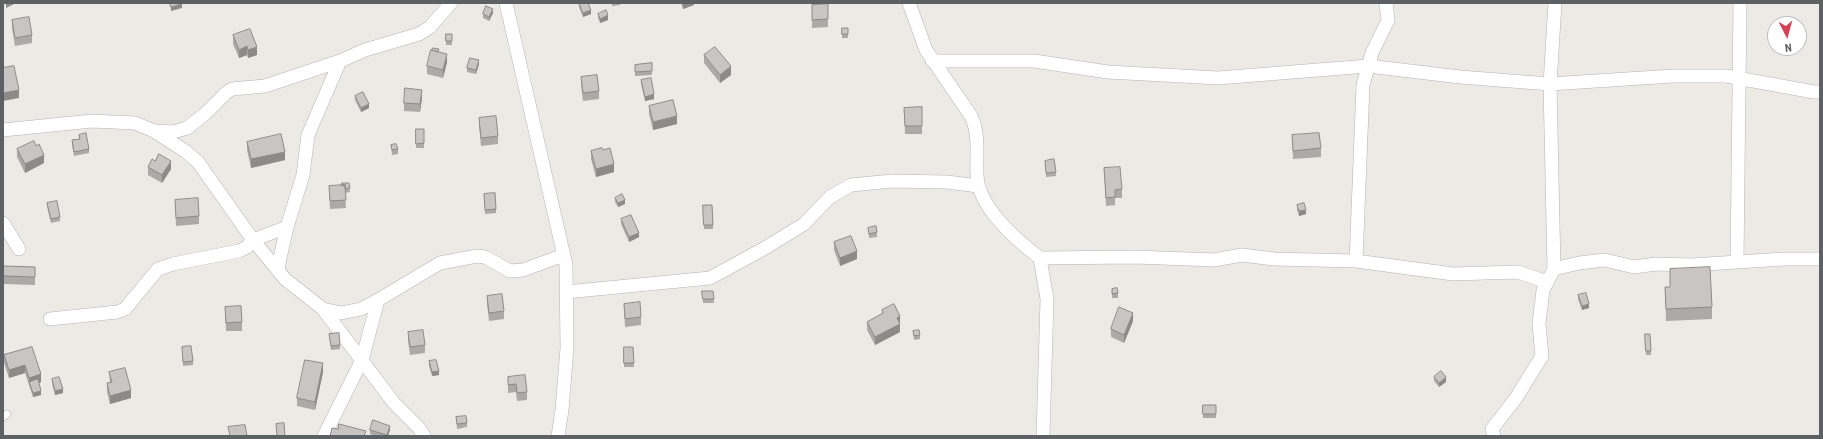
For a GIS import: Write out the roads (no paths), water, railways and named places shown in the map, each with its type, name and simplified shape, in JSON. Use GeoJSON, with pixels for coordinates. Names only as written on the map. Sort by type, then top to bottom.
{"type":"FeatureCollection","features":[{"type":"Feature","properties":{"kind":"street"},"geometry":{"type":"LineString","coordinates":[[154,131],[173,132],[187,128],[205,114],[226,92],[232,89],[265,86],[340,61],[365,50],[419,34],[430,27],[451,3]]}},
{"type":"Feature","properties":{"kind":"street"},"geometry":{"type":"LineString","coordinates":[[506,3],[566,265],[567,348],[562,410],[558,436]]}},
{"type":"Feature","properties":{"kind":"street"},"geometry":{"type":"LineString","coordinates":[[909,3],[926,50],[932,61],[976,125],[978,157],[977,174],[978,186],[982,197],[1002,223],[1020,242],[1040,258],[1135,257],[1214,260],[1242,255],[1274,259],[1356,261],[1453,274],[1518,272],[1547,282]]}},
{"type":"Feature","properties":{"kind":"street"},"geometry":{"type":"LineString","coordinates":[[1356,261],[1363,85],[1372,53],[1388,20],[1386,3]]}},
{"type":"Feature","properties":{"kind":"street"},"geometry":{"type":"LineString","coordinates":[[1494,436],[1492,429],[1516,398],[1542,356],[1539,324],[1543,290],[1554,269],[1550,84],[1555,3]]}},
{"type":"Feature","properties":{"kind":"street"},"geometry":{"type":"LineString","coordinates":[[1737,262],[1740,3]]}},
{"type":"Feature","properties":{"kind":"street"},"geometry":{"type":"LineString","coordinates":[[278,271],[287,227],[303,175],[308,136],[340,61]]}},
{"type":"Feature","properties":{"kind":"street"},"geometry":{"type":"LineString","coordinates":[[932,61],[1034,62],[1108,72],[1218,78],[1368,66],[1460,77],[1550,84],[1673,76],[1726,76],[1820,92]]}},
{"type":"Feature","properties":{"kind":"street"},"geometry":{"type":"LineString","coordinates":[[3,130],[92,121],[135,123],[154,131],[185,151],[198,162],[253,240],[278,271],[323,309],[394,402],[420,428],[424,436]]}},
{"type":"Feature","properties":{"kind":"street"},"geometry":{"type":"LineString","coordinates":[[566,292],[710,278],[765,248],[804,224],[830,197],[851,185],[892,182],[947,182],[978,186]]}},
{"type":"Feature","properties":{"kind":"street"},"geometry":{"type":"LineString","coordinates":[[3,222],[20,249]]}},
{"type":"Feature","properties":{"kind":"street"},"geometry":{"type":"LineString","coordinates":[[50,318],[117,312],[125,309],[158,269],[173,264],[239,251],[247,247],[253,240],[287,227]]}},
{"type":"Feature","properties":{"kind":"street"},"geometry":{"type":"LineString","coordinates":[[323,309],[341,313],[361,309],[440,263],[477,256],[485,257],[510,271],[523,270],[564,255]]}},
{"type":"Feature","properties":{"kind":"street"},"geometry":{"type":"LineString","coordinates":[[1040,258],[1047,299],[1043,436]]}},
{"type":"Feature","properties":{"kind":"street"},"geometry":{"type":"LineString","coordinates":[[1554,269],[1579,263],[1605,260],[1634,267],[1656,264],[1691,265],[1784,258],[1820,259]]}},
{"type":"Feature","properties":{"kind":"street"},"geometry":{"type":"LineString","coordinates":[[324,436],[362,360],[378,300]]}}]}
